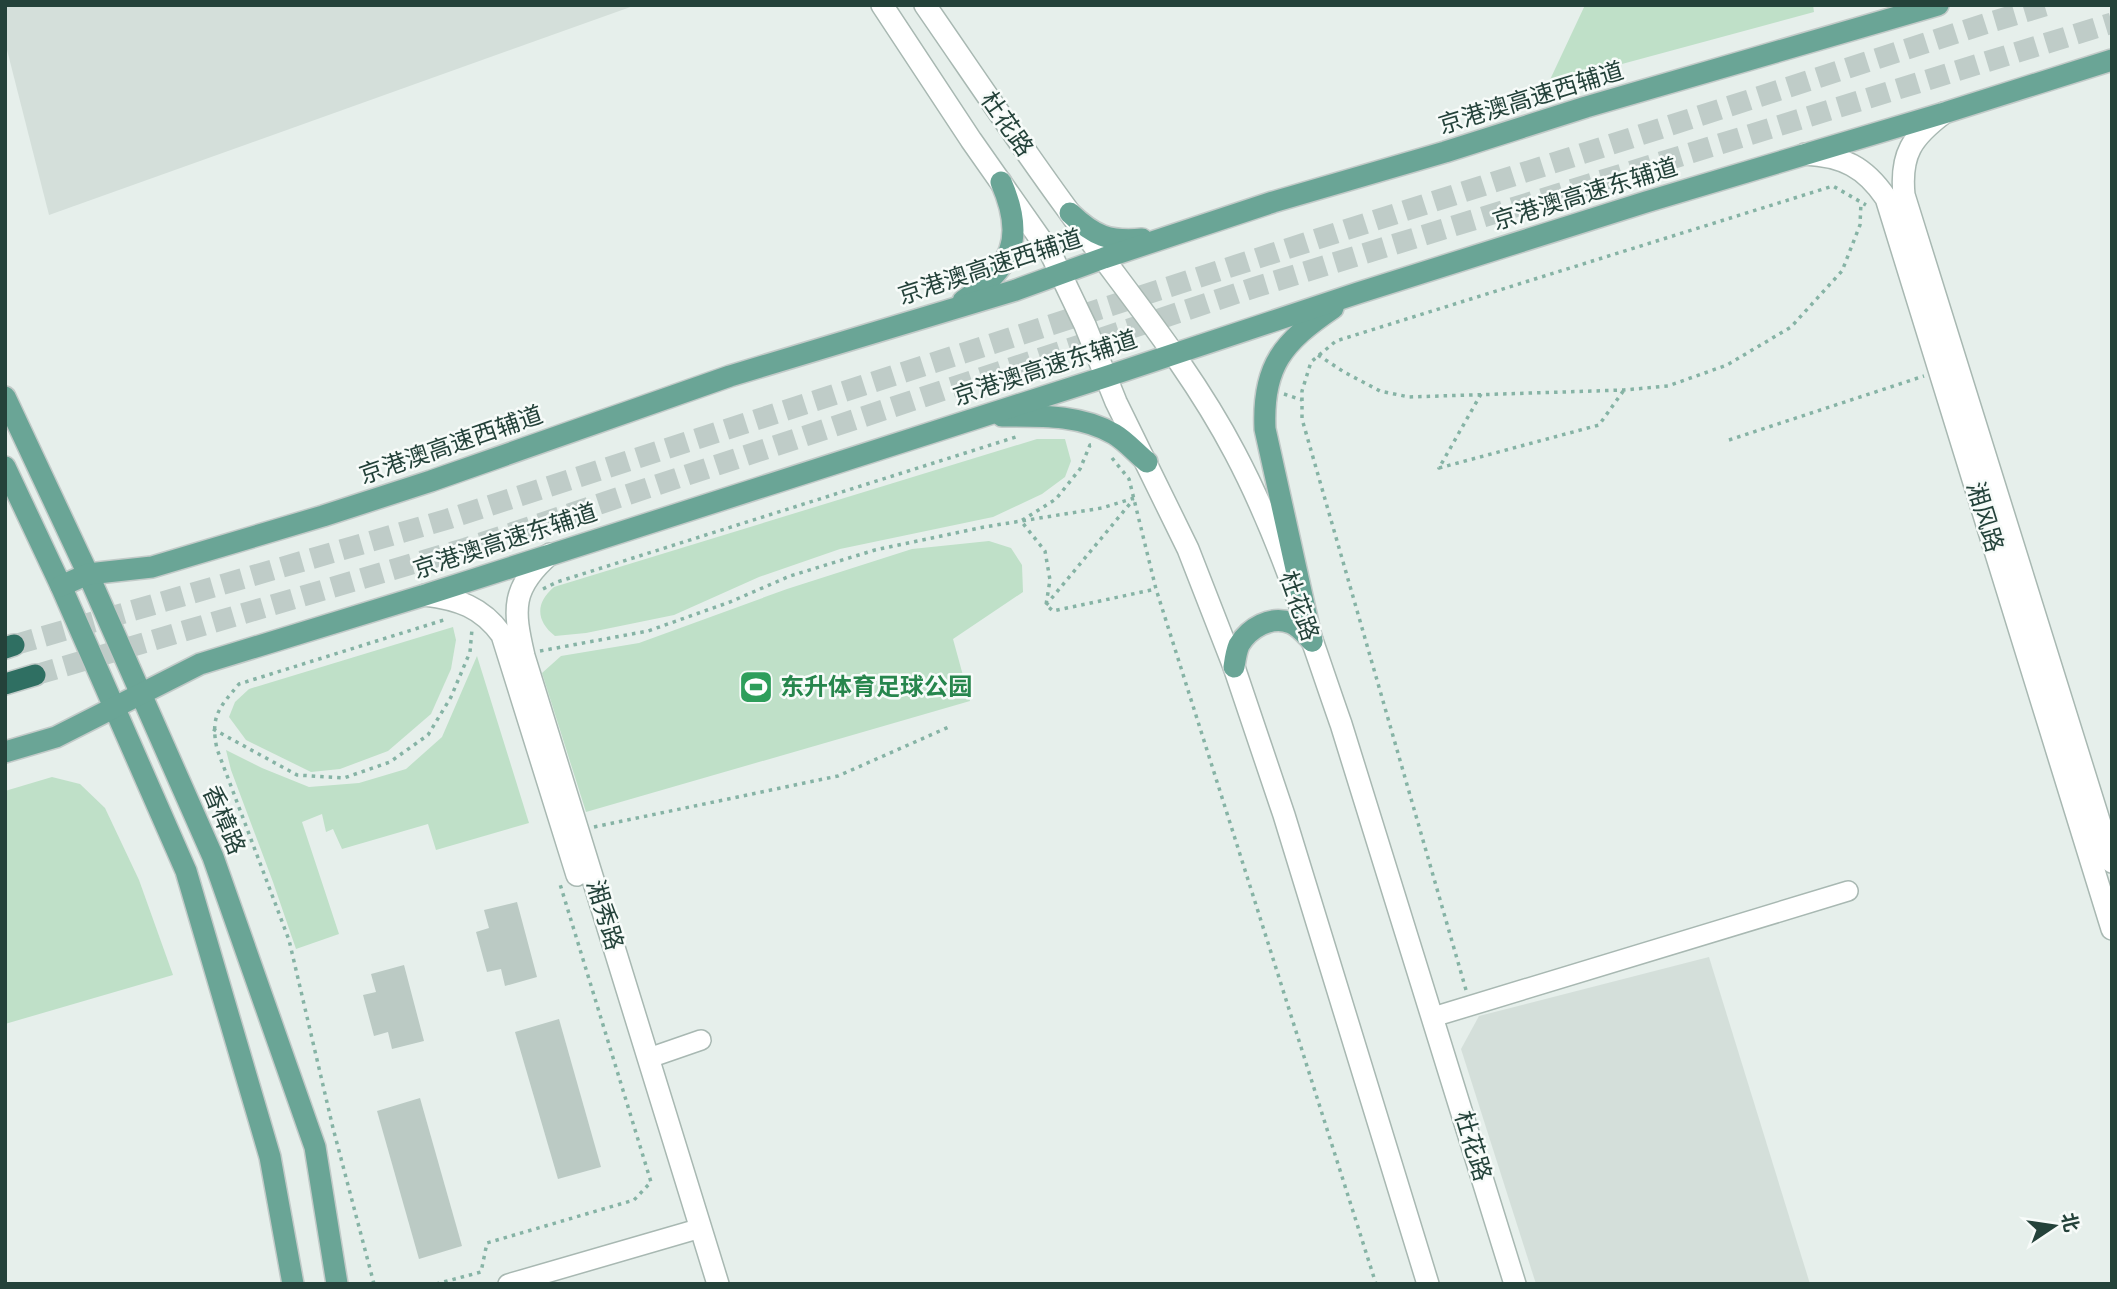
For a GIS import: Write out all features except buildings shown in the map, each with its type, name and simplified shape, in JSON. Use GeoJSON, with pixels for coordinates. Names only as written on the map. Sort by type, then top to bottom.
{"type":"FeatureCollection","features":[{"type":"Feature","properties":{"kind":"highway"},"geometry":{"type":"LineString","coordinates":[[5,684],[35,675]]}},
{"type":"Feature","properties":{"kind":"main road","name":"京港澳高速西辅道"},"geometry":{"type":"LineString","coordinates":[[61,586],[88,574],[152,567],[323,516],[730,376],[1062,274],[1273,202],[1445,152],[1586,107],[1938,5]]}},
{"type":"Feature","properties":{"kind":"main road","name":"京港澳高速东辅道"},"geometry":{"type":"LineString","coordinates":[[5,752],[56,737],[200,664],[1646,202],[2112,60]]}},
{"type":"Feature","properties":{"kind":"main road"},"geometry":{"type":"LineString","coordinates":[[946,311],[989,281],[1000,270],[1009,253],[1014,231],[1013,216],[1001,182]]}},
{"type":"Feature","properties":{"kind":"main road"},"geometry":{"type":"LineString","coordinates":[[1070,214],[1086,228],[1112,239],[1139,239],[1182,232]]}},
{"type":"Feature","properties":{"kind":"main road"},"geometry":{"type":"LineString","coordinates":[[1312,641],[1265,429],[1266,387],[1274,368],[1295,336],[1358,293]]}},
{"type":"Feature","properties":{"kind":"main road","name":"香樟路"},"geometry":{"type":"LineString","coordinates":[[5,397],[88,574],[213,857],[316,1147],[337,1284]]}},
{"type":"Feature","properties":{"kind":"main road"},"geometry":{"type":"LineString","coordinates":[[972,419],[1025,416],[1073,419],[1114,434],[1147,462]]}},
{"type":"Feature","properties":{"kind":"main road"},"geometry":{"type":"LineString","coordinates":[[5,467],[61,586],[186,871],[270,1157],[293,1284]]}},
{"type":"Feature","properties":{"kind":"main road"},"geometry":{"type":"LineString","coordinates":[[1234,667],[1243,639],[1265,623],[1276,620],[1290,623],[1312,641]]}},
{"type":"Feature","properties":{"kind":"street","name":"杜花路"},"geometry":{"type":"LineString","coordinates":[[881,5],[1040,237],[1062,274],[1105,377],[1188,549],[1234,667],[1284,816],[1429,1284]]}},
{"type":"Feature","properties":{"kind":"street","name":"杜花路"},"geometry":{"type":"LineString","coordinates":[[925,5],[1070,214],[1194,382],[1235,453],[1267,523],[1312,641],[1369,813],[1515,1284]]}},
{"type":"Feature","properties":{"kind":"street","name":"湘风路"},"geometry":{"type":"LineString","coordinates":[[1944,113],[1916,137],[1907,154],[1902,173],[1904,195],[2112,862]]}},
{"type":"Feature","properties":{"kind":"street","name":"湘风路"},"geometry":{"type":"LineString","coordinates":[[1805,154],[1836,158],[1848,163],[1864,172],[1886,198],[2112,929]]}},
{"type":"Feature","properties":{"kind":"street","name":"湘秀路"},"geometry":{"type":"LineString","coordinates":[[550,554],[522,586],[516,620],[524,656],[649,1058],[694,1230],[704,1284]]}},
{"type":"Feature","properties":{"kind":"street","name":"湘秀路"},"geometry":{"type":"LineString","coordinates":[[425,594],[447,598],[477,610],[492,622],[502,635],[694,1230],[718,1284]]}},
{"type":"Feature","properties":{"kind":"street"},"geometry":{"type":"LineString","coordinates":[[1433,1017],[1848,891]]}},
{"type":"Feature","properties":{"kind":"street"},"geometry":{"type":"LineString","coordinates":[[649,1058],[701,1040]]}},
{"type":"Feature","properties":{"kind":"street"},"geometry":{"type":"LineString","coordinates":[[508,1284],[694,1230]]}},
{"type":"Feature","properties":{"kind":"path"},"geometry":{"type":"LineString","coordinates":[[1471,1006],[1302,419],[1301,391],[1311,362],[1336,341],[1833,186],[1870,207]]}},
{"type":"Feature","properties":{"kind":"path"},"geometry":{"type":"LineString","coordinates":[[1318,355],[1380,391],[1409,397],[1624,390],[1668,386],[1727,365],[1791,327],[1842,271],[1860,225],[1861,202]]}},
{"type":"Feature","properties":{"kind":"path"},"geometry":{"type":"LineString","coordinates":[[1729,440],[1929,374]]}},
{"type":"Feature","properties":{"kind":"path"},"geometry":{"type":"LineString","coordinates":[[1482,394],[1439,468],[1599,425],[1624,390]]}},
{"type":"Feature","properties":{"kind":"path"},"geometry":{"type":"LineString","coordinates":[[1280,393],[1301,400]]}},
{"type":"Feature","properties":{"kind":"path"},"geometry":{"type":"LineString","coordinates":[[535,596],[557,582],[1030,433]]}},
{"type":"Feature","properties":{"kind":"path"},"geometry":{"type":"LineString","coordinates":[[1080,440],[1098,448]]}},
{"type":"Feature","properties":{"kind":"path"},"geometry":{"type":"LineString","coordinates":[[1021,521],[1056,499],[1080,469],[1090,445]]}},
{"type":"Feature","properties":{"kind":"path"},"geometry":{"type":"LineString","coordinates":[[1108,453],[1129,479],[1156,589],[1376,1284]]}},
{"type":"Feature","properties":{"kind":"path"},"geometry":{"type":"LineString","coordinates":[[524,656],[648,631],[730,602],[790,576],[875,550],[1102,508],[1134,498]]}},
{"type":"Feature","properties":{"kind":"path"},"geometry":{"type":"LineString","coordinates":[[1046,605],[1134,498]]}},
{"type":"Feature","properties":{"kind":"path"},"geometry":{"type":"LineString","coordinates":[[1021,521],[1045,551],[1050,580],[1046,605]]}},
{"type":"Feature","properties":{"kind":"path"},"geometry":{"type":"LineString","coordinates":[[1046,605],[1053,611],[1156,589]]}},
{"type":"Feature","properties":{"kind":"path"},"geometry":{"type":"LineString","coordinates":[[374,1284],[333,1128],[289,940],[217,749],[213,729],[221,705],[239,684],[449,618]]}},
{"type":"Feature","properties":{"kind":"path"},"geometry":{"type":"LineString","coordinates":[[467,622],[479,635]]}},
{"type":"Feature","properties":{"kind":"path"},"geometry":{"type":"LineString","coordinates":[[213,729],[297,775],[344,778],[390,762],[428,735],[451,697],[470,652],[472,627]]}},
{"type":"Feature","properties":{"kind":"path"},"geometry":{"type":"LineString","coordinates":[[578,830],[838,776],[951,726]]}},
{"type":"Feature","properties":{"kind":"path"},"geometry":{"type":"LineString","coordinates":[[436,1284],[481,1272],[487,1243],[635,1199],[651,1182],[559,879]]}},
{"type":"Feature","properties":{"kind":"shaded area"},"geometry":{"type":"Polygon","coordinates":[[[5,5],[636,5],[49,215],[5,42],[5,5]]]}},
{"type":"Feature","properties":{"kind":"shaded area"},"geometry":{"type":"Polygon","coordinates":[[[1709,957],[1810,1284],[1536,1284],[1461,1049],[1479,1016],[1709,957]]]}},
{"type":"Feature","properties":{"kind":"green space"},"geometry":{"type":"Polygon","coordinates":[[[1585,5],[1813,5],[1814,12],[1548,84],[1585,5]]]}},
{"type":"Feature","properties":{"kind":"green space"},"geometry":{"type":"Polygon","coordinates":[[[1037,439],[1065,439],[1071,461],[1065,477],[1042,494],[993,517],[840,549],[759,577],[674,615],[586,633],[555,636],[541,618],[543,599],[554,587],[1037,439]]]}},
{"type":"Feature","properties":{"kind":"green space","name":"东升体育足球公园"},"geometry":{"type":"Polygon","coordinates":[[[989,541],[1011,548],[1022,565],[1023,592],[953,639],[970,701],[586,812],[542,673],[561,656],[639,643],[787,589],[912,549],[989,541]]]}},
{"type":"Feature","properties":{"kind":"green space"},"geometry":{"type":"Polygon","coordinates":[[[453,627],[456,640],[451,669],[431,714],[388,751],[340,769],[311,772],[246,740],[229,717],[235,702],[249,689],[453,627]]]}},
{"type":"Feature","properties":{"kind":"green space"},"geometry":{"type":"Polygon","coordinates":[[[477,656],[529,823],[436,850],[428,824],[342,849],[333,829],[326,832],[322,814],[302,822],[339,934],[296,949],[226,750],[309,787],[359,783],[406,769],[442,737],[477,656]]]}},
{"type":"Feature","properties":{"kind":"green space"},"geometry":{"type":"Polygon","coordinates":[[[52,777],[80,784],[105,808],[139,880],[173,975],[5,1024],[5,791],[52,777]]]}},
{"type":"Feature","properties":{"kind":"tunnel"},"geometry":{"type":"LineString","coordinates":[[14,645],[448,519],[2048,5]]}},
{"type":"Feature","properties":{"kind":"tunnel"},"geometry":{"type":"LineString","coordinates":[[35,675],[466,548],[1256,287],[2112,23]]}},
{"type":"Feature","properties":{"kind":"place","name":"东升体育足球公园"},"geometry":{"type":"Point","coordinates":[756,687]}}]}
